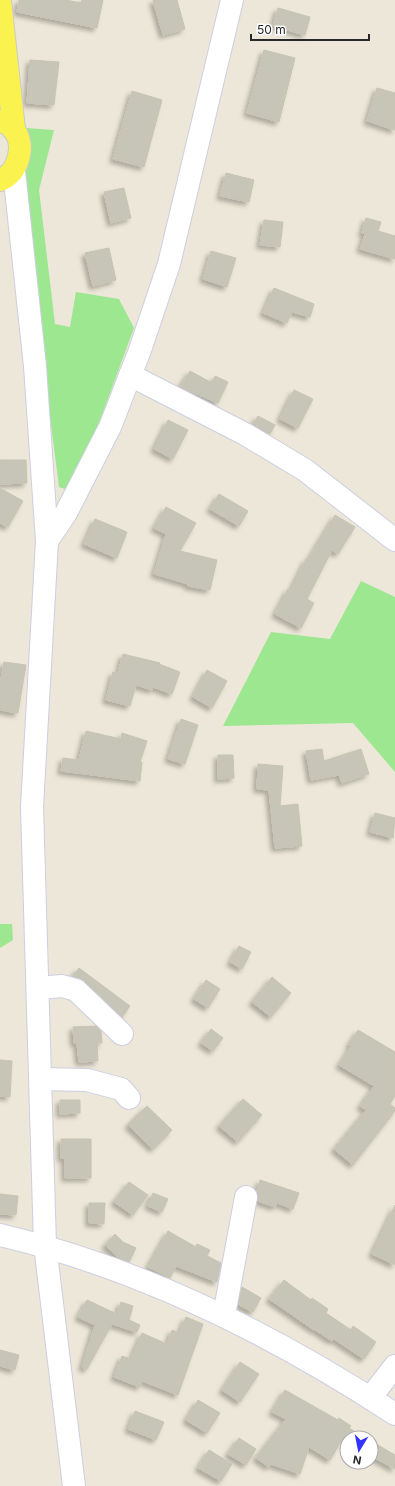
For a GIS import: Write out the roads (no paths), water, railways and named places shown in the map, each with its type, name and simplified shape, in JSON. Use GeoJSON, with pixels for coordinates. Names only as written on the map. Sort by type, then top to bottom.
{"type":"FeatureCollection","features":[{"type":"Feature","properties":{"kind":"main road"},"geometry":{"type":"LineString","coordinates":[[0,1],[7,125],[19,142],[19,158],[7,176]]}},
{"type":"Feature","properties":{"kind":"street"},"geometry":{"type":"LineString","coordinates":[[47,541],[66,513],[110,427],[169,264],[232,0]]}},
{"type":"Feature","properties":{"kind":"street"},"geometry":{"type":"LineString","coordinates":[[7,176],[35,366],[47,541],[32,807],[45,1245],[74,1486]]}},
{"type":"Feature","properties":{"kind":"street"},"geometry":{"type":"LineString","coordinates":[[130,375],[245,434],[305,470],[395,540]]}},
{"type":"Feature","properties":{"kind":"street"},"geometry":{"type":"LineString","coordinates":[[38,988],[62,986],[76,990],[122,1034]]}},
{"type":"Feature","properties":{"kind":"street"},"geometry":{"type":"LineString","coordinates":[[41,1079],[87,1080],[121,1089],[129,1098]]}},
{"type":"Feature","properties":{"kind":"street"},"geometry":{"type":"LineString","coordinates":[[224,1315],[246,1196]]}},
{"type":"Feature","properties":{"kind":"street"},"geometry":{"type":"LineString","coordinates":[[0,1235],[45,1245],[116,1270],[224,1315],[370,1398],[395,1414]]}},
{"type":"Feature","properties":{"kind":"street"},"geometry":{"type":"LineString","coordinates":[[370,1398],[395,1366]]}}]}
